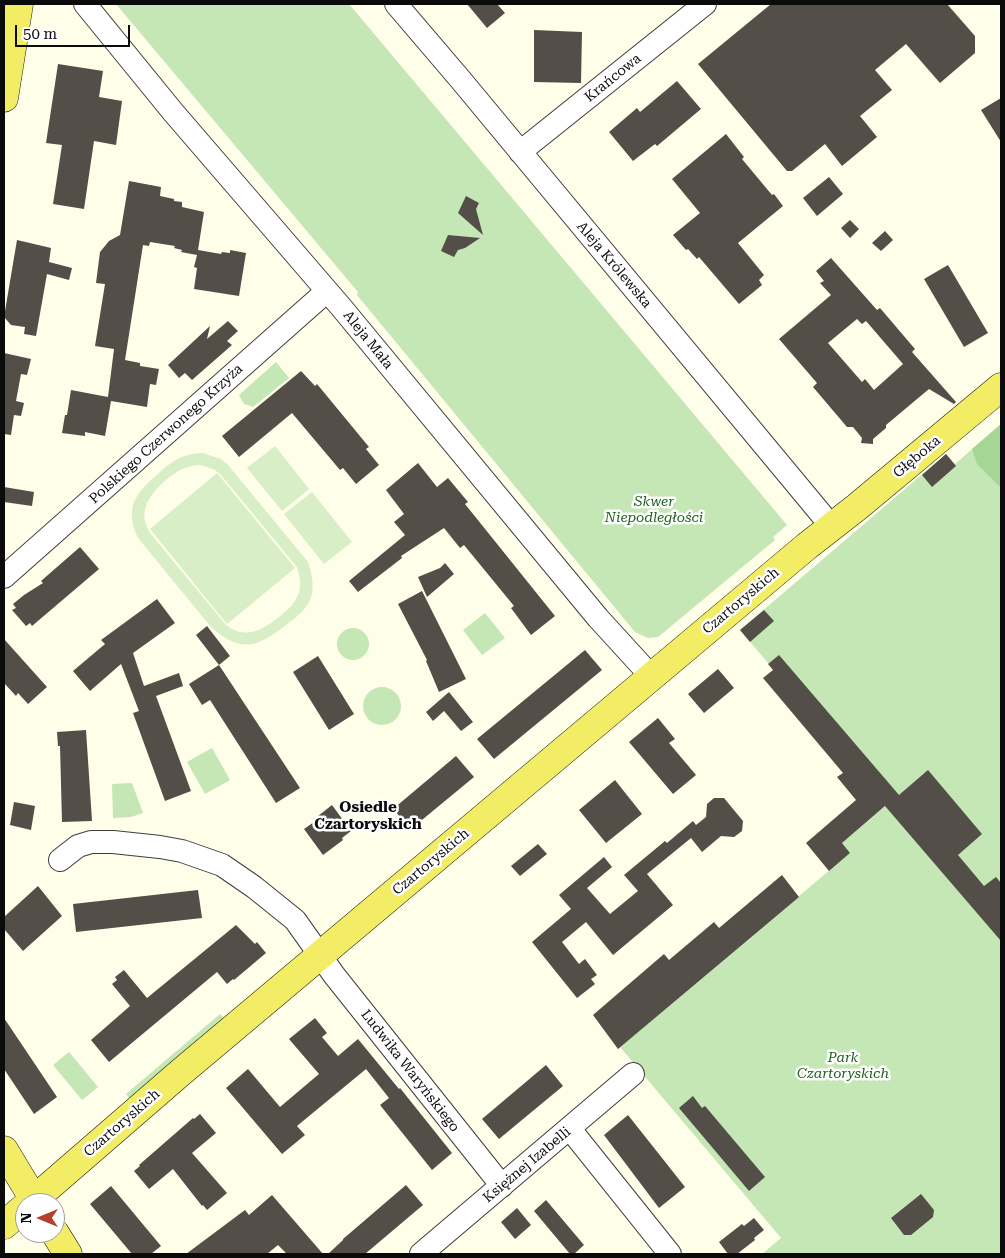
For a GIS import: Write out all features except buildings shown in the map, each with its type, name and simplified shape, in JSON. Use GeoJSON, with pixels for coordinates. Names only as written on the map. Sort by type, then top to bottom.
{"type":"FeatureCollection","features":[{"type":"Feature","properties":{"kind":"main road"},"geometry":{"type":"LineString","coordinates":[[4,98],[19,4]]}},
{"type":"Feature","properties":{"kind":"main road","name":"Głęboka"},"geometry":{"type":"LineString","coordinates":[[832,527],[1001,387]]}},
{"type":"Feature","properties":{"kind":"main road","name":"Czartoryskich"},"geometry":{"type":"LineString","coordinates":[[43,1193],[320,955],[651,676],[832,527]]}},
{"type":"Feature","properties":{"kind":"main road"},"geometry":{"type":"LineString","coordinates":[[4,1150],[26,1193]]}},
{"type":"Feature","properties":{"kind":"main road","name":"Czartoryskich"},"geometry":{"type":"LineString","coordinates":[[4,1225],[15,1216]]}},
{"type":"Feature","properties":{"kind":"main road"},"geometry":{"type":"LineString","coordinates":[[61,1243],[68,1254]]}},
{"type":"Feature","properties":{"kind":"street","name":"Aleja Królewska"},"geometry":{"type":"LineString","coordinates":[[396,4],[832,527]]}},
{"type":"Feature","properties":{"kind":"street","name":"Krańcowa"},"geometry":{"type":"LineString","coordinates":[[520,152],[705,4]]}},
{"type":"Feature","properties":{"kind":"street","name":"Aleja Mała"},"geometry":{"type":"LineString","coordinates":[[90,10],[173,112],[327,292],[598,618],[651,676]]}},
{"type":"Feature","properties":{"kind":"street","name":"Polskiego Czerwonego Krzyża"},"geometry":{"type":"LineString","coordinates":[[4,577],[327,292]]}},
{"type":"Feature","properties":{"kind":"street","name":"Ludwika Waryńskiego"},"geometry":{"type":"LineString","coordinates":[[60,860],[78,846],[91,842],[160,846],[182,851],[222,865],[254,887],[295,920],[334,975],[502,1186]]}},
{"type":"Feature","properties":{"kind":"street","name":"Księżnej Izabelli"},"geometry":{"type":"LineString","coordinates":[[421,1254],[633,1074]]}},
{"type":"Feature","properties":{"kind":"street"},"geometry":{"type":"LineString","coordinates":[[570,1129],[670,1254]]}},
{"type":"Feature","properties":{"kind":"green space","name":"Skwer Niepodległości"},"geometry":{"type":"Polygon","coordinates":[[[116,4],[349,4],[787,525],[773,537],[775,540],[658,637],[648,638],[635,632],[357,295],[358,292],[116,4]]]}},
{"type":"Feature","properties":{"kind":"green space"},"geometry":{"type":"Polygon","coordinates":[[[276,362],[289,378],[253,407],[244,404],[239,395],[276,362]]]}},
{"type":"Feature","properties":{"kind":"green space","name":"Park Czartoryskich"},"geometry":{"type":"Polygon","coordinates":[[[1001,424],[1001,1254],[762,1254],[781,1238],[620,1047],[850,853],[842,843],[888,804],[740,630],[946,454],[955,464],[1001,424]]]}},
{"type":"Feature","properties":{"kind":"green space"},"geometry":{"type":"Polygon","coordinates":[[[1001,424],[1001,488],[977,464],[972,449],[1001,424]]]}},
{"type":"Feature","properties":{"kind":"green space"},"geometry":{"type":"Polygon","coordinates":[[[275,446],[309,489],[282,511],[247,468],[275,446]]]}},
{"type":"Feature","properties":{"kind":"green space"},"geometry":{"type":"Polygon","coordinates":[[[203,453],[221,459],[228,465],[308,562],[313,586],[308,604],[300,614],[276,633],[257,643],[240,644],[231,641],[211,627],[138,538],[134,528],[132,510],[134,502],[143,488],[173,461],[183,456],[203,453]],[[197,465],[173,474],[150,497],[145,510],[145,522],[150,533],[226,625],[240,632],[254,632],[273,622],[293,603],[300,590],[298,571],[297,567],[215,470],[197,465]]]}},
{"type":"Feature","properties":{"kind":"green space"},"geometry":{"type":"Polygon","coordinates":[[[217,473],[295,568],[227,624],[150,529],[217,473]]]}},
{"type":"Feature","properties":{"kind":"green space"},"geometry":{"type":"Polygon","coordinates":[[[312,492],[352,542],[324,564],[284,514],[312,492]]]}},
{"type":"Feature","properties":{"kind":"green space"},"geometry":{"type":"Polygon","coordinates":[[[485,613],[505,638],[482,655],[463,630],[485,613]]]}},
{"type":"Feature","properties":{"kind":"green space"},"geometry":{"type":"Polygon","coordinates":[[[353,628],[359,629],[364,633],[368,638],[368,650],[364,655],[359,659],[353,660],[347,659],[342,655],[338,650],[337,644],[338,638],[342,633],[347,629],[353,628]]]}},
{"type":"Feature","properties":{"kind":"green space"},"geometry":{"type":"Polygon","coordinates":[[[382,687],[395,693],[401,706],[395,719],[382,725],[369,719],[363,706],[369,693],[382,687]]]}},
{"type":"Feature","properties":{"kind":"green space"},"geometry":{"type":"Polygon","coordinates":[[[212,748],[230,780],[205,794],[187,762],[212,748]]]}},
{"type":"Feature","properties":{"kind":"green space"},"geometry":{"type":"Polygon","coordinates":[[[132,783],[143,813],[131,817],[113,818],[112,784],[132,783]]]}},
{"type":"Feature","properties":{"kind":"green space"},"geometry":{"type":"Polygon","coordinates":[[[220,1014],[225,1019],[132,1098],[129,1098],[126,1094],[220,1014]]]}},
{"type":"Feature","properties":{"kind":"green space"},"geometry":{"type":"Polygon","coordinates":[[[69,1052],[98,1087],[82,1100],[53,1065],[69,1052]]]}},
{"type":"Feature","properties":{"kind":"district","name":"Osiedle Czartoryskich"},"geometry":{"type":"Point","coordinates":[368,816]}}]}
